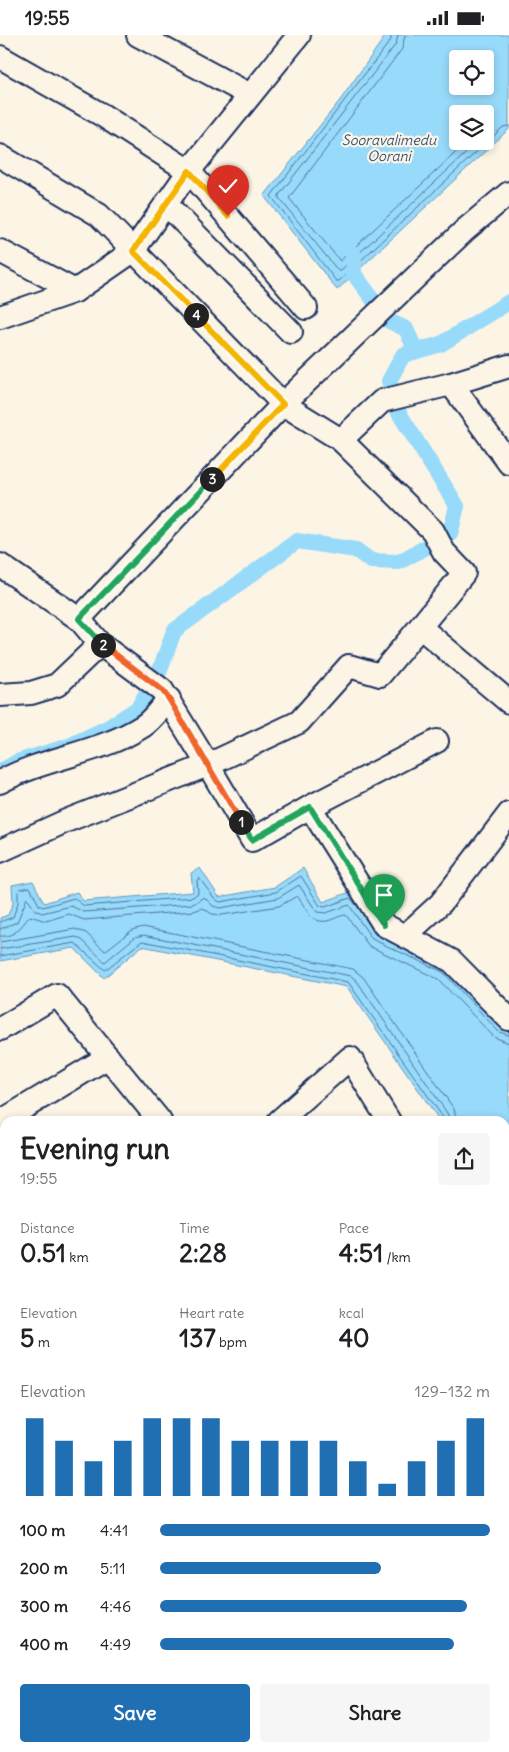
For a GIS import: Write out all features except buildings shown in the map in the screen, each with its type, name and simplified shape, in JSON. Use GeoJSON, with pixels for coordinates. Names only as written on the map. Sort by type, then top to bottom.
{"type":"FeatureCollection","features":[{"type":"Feature","properties":{"kind":"street"},"geometry":{"type":"LineString","coordinates":[[138,35],[250,95]]}},
{"type":"Feature","properties":{"kind":"street"},"geometry":{"type":"LineString","coordinates":[[0,317],[75,291],[133,251],[189,171],[299,35]]}},
{"type":"Feature","properties":{"kind":"street"},"geometry":{"type":"LineString","coordinates":[[0,57],[102,115],[189,171],[306,308]]}},
{"type":"Feature","properties":{"kind":"street"},"geometry":{"type":"LineString","coordinates":[[0,156],[100,215],[283,404],[340,440],[433,531],[444,552],[464,573],[380,675],[349,667],[299,722],[208,765],[66,821],[0,851]]}},
{"type":"Feature","properties":{"kind":"street"},"geometry":{"type":"LineString","coordinates":[[79,619],[283,404],[465,230],[509,193]]}},
{"type":"Feature","properties":{"kind":"street"},"geometry":{"type":"LineString","coordinates":[[166,204],[291,332]]}},
{"type":"Feature","properties":{"kind":"street"},"geometry":{"type":"LineString","coordinates":[[0,251],[75,291]]}},
{"type":"Feature","properties":{"kind":"street"},"geometry":{"type":"LineString","coordinates":[[340,440],[392,399],[451,384],[509,366]]}},
{"type":"Feature","properties":{"kind":"street"},"geometry":{"type":"LineString","coordinates":[[451,384],[509,463]]}},
{"type":"Feature","properties":{"kind":"street"},"geometry":{"type":"LineString","coordinates":[[0,565],[79,619],[100,643],[160,689],[252,840],[310,807],[437,741]]}},
{"type":"Feature","properties":{"kind":"street"},"geometry":{"type":"LineString","coordinates":[[420,627],[509,702]]}},
{"type":"Feature","properties":{"kind":"street"},"geometry":{"type":"LineString","coordinates":[[0,695],[31,693],[57,685],[100,643]]}},
{"type":"Feature","properties":{"kind":"street"},"geometry":{"type":"LineString","coordinates":[[0,782],[16,773],[109,744],[144,726],[160,689]]}},
{"type":"Feature","properties":{"kind":"street"},"geometry":{"type":"LineString","coordinates":[[310,807],[384,925],[452,961],[509,1019]]}},
{"type":"Feature","properties":{"kind":"street"},"geometry":{"type":"LineString","coordinates":[[405,936],[441,903],[509,814]]}},
{"type":"Feature","properties":{"kind":"street"},"geometry":{"type":"LineString","coordinates":[[0,1029],[57,995],[156,1116]]}},
{"type":"Feature","properties":{"kind":"street"},"geometry":{"type":"LineString","coordinates":[[11,1116],[108,1057]]}},
{"type":"Feature","properties":{"kind":"street"},"geometry":{"type":"LineString","coordinates":[[285,1116],[350,1058],[385,1116]]}},
{"type":"Feature","properties":{"kind":"water","name":"Sooravalimedu Oorani"},"geometry":{"type":"Polygon","coordinates":[[[386,35],[509,35],[509,129],[494,143],[494,105],[449,105],[449,150],[487,150],[337,290],[264,196],[341,99],[386,35]]]}},
{"type":"Feature","properties":{"kind":"water"},"geometry":{"type":"Polygon","coordinates":[[[200,868],[219,897],[275,887],[303,868],[323,902],[353,891],[450,963],[509,1026],[509,1116],[437,1116],[347,987],[142,946],[104,978],[74,948],[0,961],[0,918],[8,915],[13,903],[12,885],[33,881],[44,903],[77,892],[83,901],[193,892],[191,873],[200,868]]]}},
{"type":"Feature","properties":{"kind":"waterway"},"geometry":{"type":"LineString","coordinates":[[353,253],[354,274],[389,321],[406,329],[416,351]]}},
{"type":"Feature","properties":{"kind":"waterway"},"geometry":{"type":"LineString","coordinates":[[0,772],[17,762],[69,746],[109,727],[138,708],[160,670],[174,631],[297,541],[356,550],[371,561],[399,562],[450,534],[457,506],[399,413],[389,381],[403,355],[441,344],[509,302]]}},
{"type":"Feature","properties":{"kind":"route"},"geometry":{"type":"LineString","coordinates":[[228,216],[189,171],[133,251],[283,404],[79,619],[100,643],[162,690],[252,840],[310,807],[384,925]]}}]}
